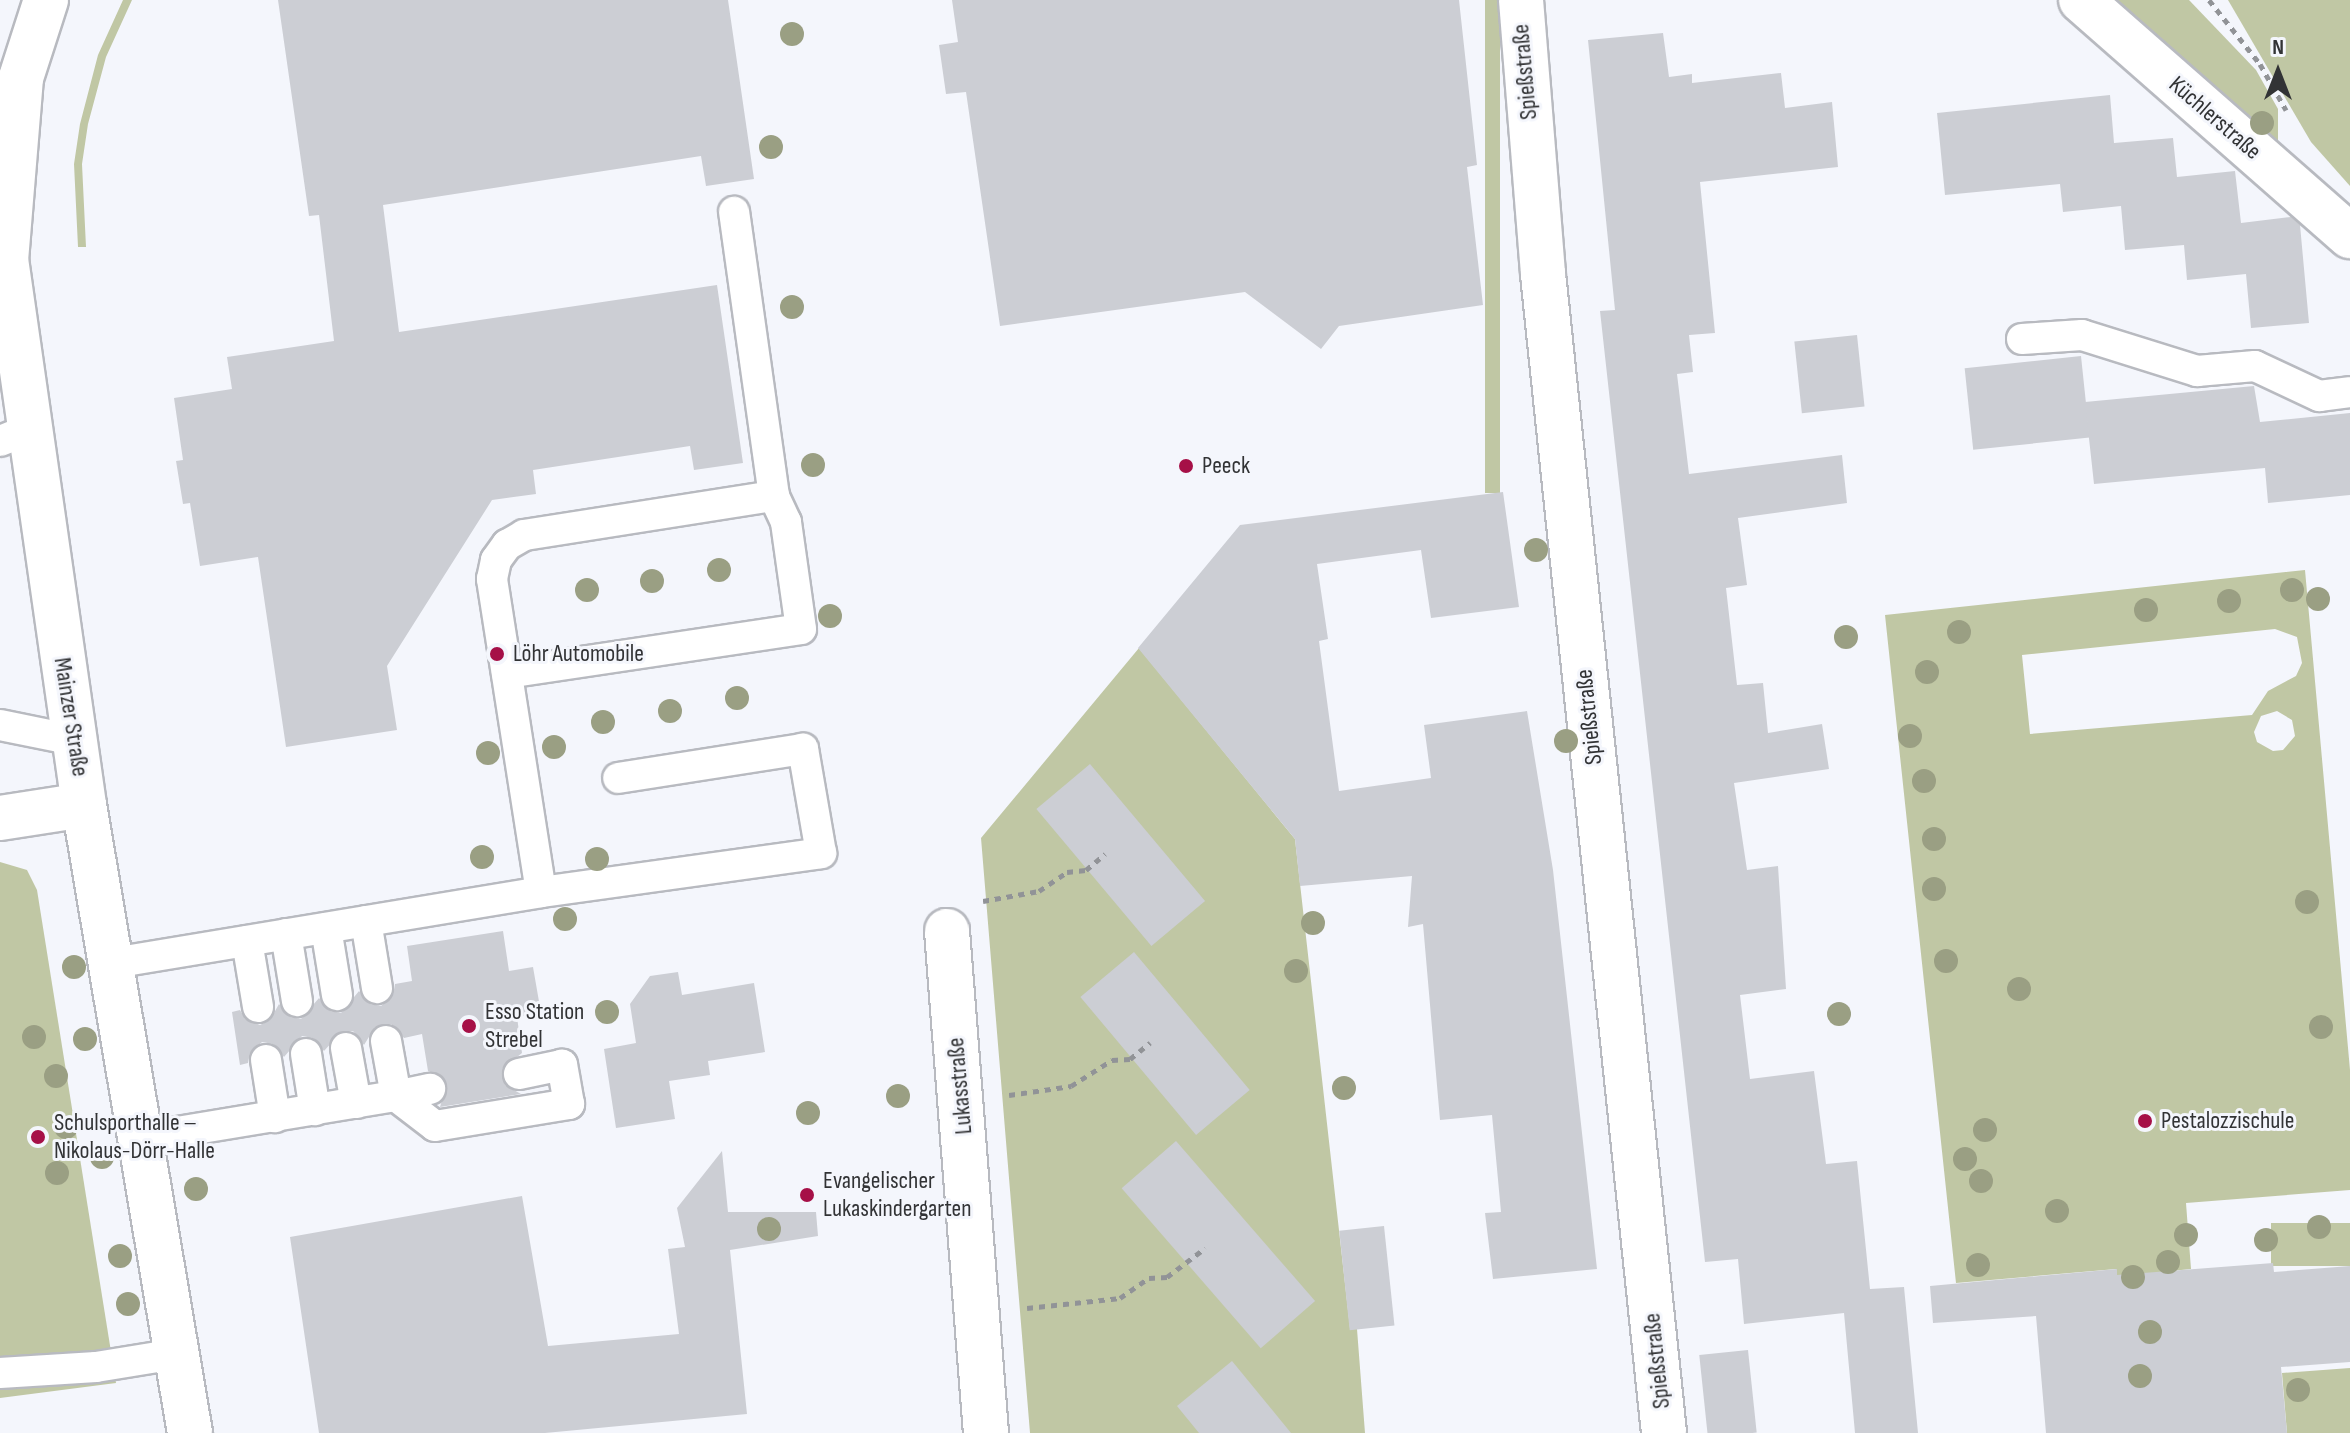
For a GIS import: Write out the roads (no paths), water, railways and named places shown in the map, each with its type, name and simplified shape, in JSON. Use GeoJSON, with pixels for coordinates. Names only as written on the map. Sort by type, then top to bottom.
{"type":"FeatureCollection","features":[{"type":"Feature","properties":{"kind":"street","name":"Mainzer Straße"},"geometry":{"type":"LineString","coordinates":[[46,0],[10,75],[6,259],[12,418],[74,740],[190,1433]]}},
{"type":"Feature","properties":{"kind":"street","name":"Spießstraße"},"geometry":{"type":"LineString","coordinates":[[1521,0],[1543,274],[1664,1433]]}},
{"type":"Feature","properties":{"kind":"street","name":"Küchlerstraße"},"geometry":{"type":"LineString","coordinates":[[2081,0],[2350,236]]}},
{"type":"Feature","properties":{"kind":"street"},"geometry":{"type":"LineString","coordinates":[[0,818],[84,805]]}},
{"type":"Feature","properties":{"kind":"street","name":"Lukasstraße"},"geometry":{"type":"LineString","coordinates":[[947,931],[986,1433]]}},
{"type":"Feature","properties":{"kind":"lane"},"geometry":{"type":"LineString","coordinates":[[507,673],[801,629],[786,522],[774,496],[734,212]]}},
{"type":"Feature","properties":{"kind":"lane"},"geometry":{"type":"LineString","coordinates":[[2022,339],[2082,335],[2197,371],[2255,366],[2319,396],[2350,392]]}},
{"type":"Feature","properties":{"kind":"lane"},"geometry":{"type":"LineString","coordinates":[[541,892],[492,579],[496,560],[507,545],[524,535],[774,496]]}},
{"type":"Feature","properties":{"kind":"lane"},"geometry":{"type":"LineString","coordinates":[[0,725],[74,740]]}},
{"type":"Feature","properties":{"kind":"lane"},"geometry":{"type":"LineString","coordinates":[[113,963],[541,892],[821,853],[803,749],[618,778]]}},
{"type":"Feature","properties":{"kind":"lane"},"geometry":{"type":"LineString","coordinates":[[366,921],[377,988]]}},
{"type":"Feature","properties":{"kind":"lane"},"geometry":{"type":"LineString","coordinates":[[326,928],[337,995]]}},
{"type":"Feature","properties":{"kind":"lane"},"geometry":{"type":"LineString","coordinates":[[286,934],[297,1001]]}},
{"type":"Feature","properties":{"kind":"lane"},"geometry":{"type":"LineString","coordinates":[[247,941],[258,1007]]}},
{"type":"Feature","properties":{"kind":"lane"},"geometry":{"type":"LineString","coordinates":[[386,1041],[396,1096],[435,1126],[569,1104],[562,1065],[519,1074]]}},
{"type":"Feature","properties":{"kind":"lane"},"geometry":{"type":"LineString","coordinates":[[346,1048],[356,1103]]}},
{"type":"Feature","properties":{"kind":"lane"},"geometry":{"type":"LineString","coordinates":[[306,1054],[315,1110]]}},
{"type":"Feature","properties":{"kind":"lane"},"geometry":{"type":"LineString","coordinates":[[266,1060],[275,1117]]}},
{"type":"Feature","properties":{"kind":"lane"},"geometry":{"type":"LineString","coordinates":[[141,1138],[430,1089]]}},
{"type":"Feature","properties":{"kind":"lane"},"geometry":{"type":"LineString","coordinates":[[0,1373],[96,1367],[176,1354]]}},
{"type":"Feature","properties":{"kind":"place","name":"Peeck"},"geometry":{"type":"Point","coordinates":[1186,466]}},
{"type":"Feature","properties":{"kind":"place","name":"Löhr Automobile"},"geometry":{"type":"Point","coordinates":[497,654]}},
{"type":"Feature","properties":{"kind":"place","name":"Esso Station Strebel"},"geometry":{"type":"Point","coordinates":[469,1026]}},
{"type":"Feature","properties":{"kind":"place","name":"Pestalozzischule"},"geometry":{"type":"Point","coordinates":[2145,1121]}},
{"type":"Feature","properties":{"kind":"place","name":"Schulsporthalle – Nikolaus-Dörr-Halle"},"geometry":{"type":"Point","coordinates":[38,1137]}},
{"type":"Feature","properties":{"kind":"place","name":"Evangelischer Lukaskindergarten"},"geometry":{"type":"Point","coordinates":[807,1195]}}]}
